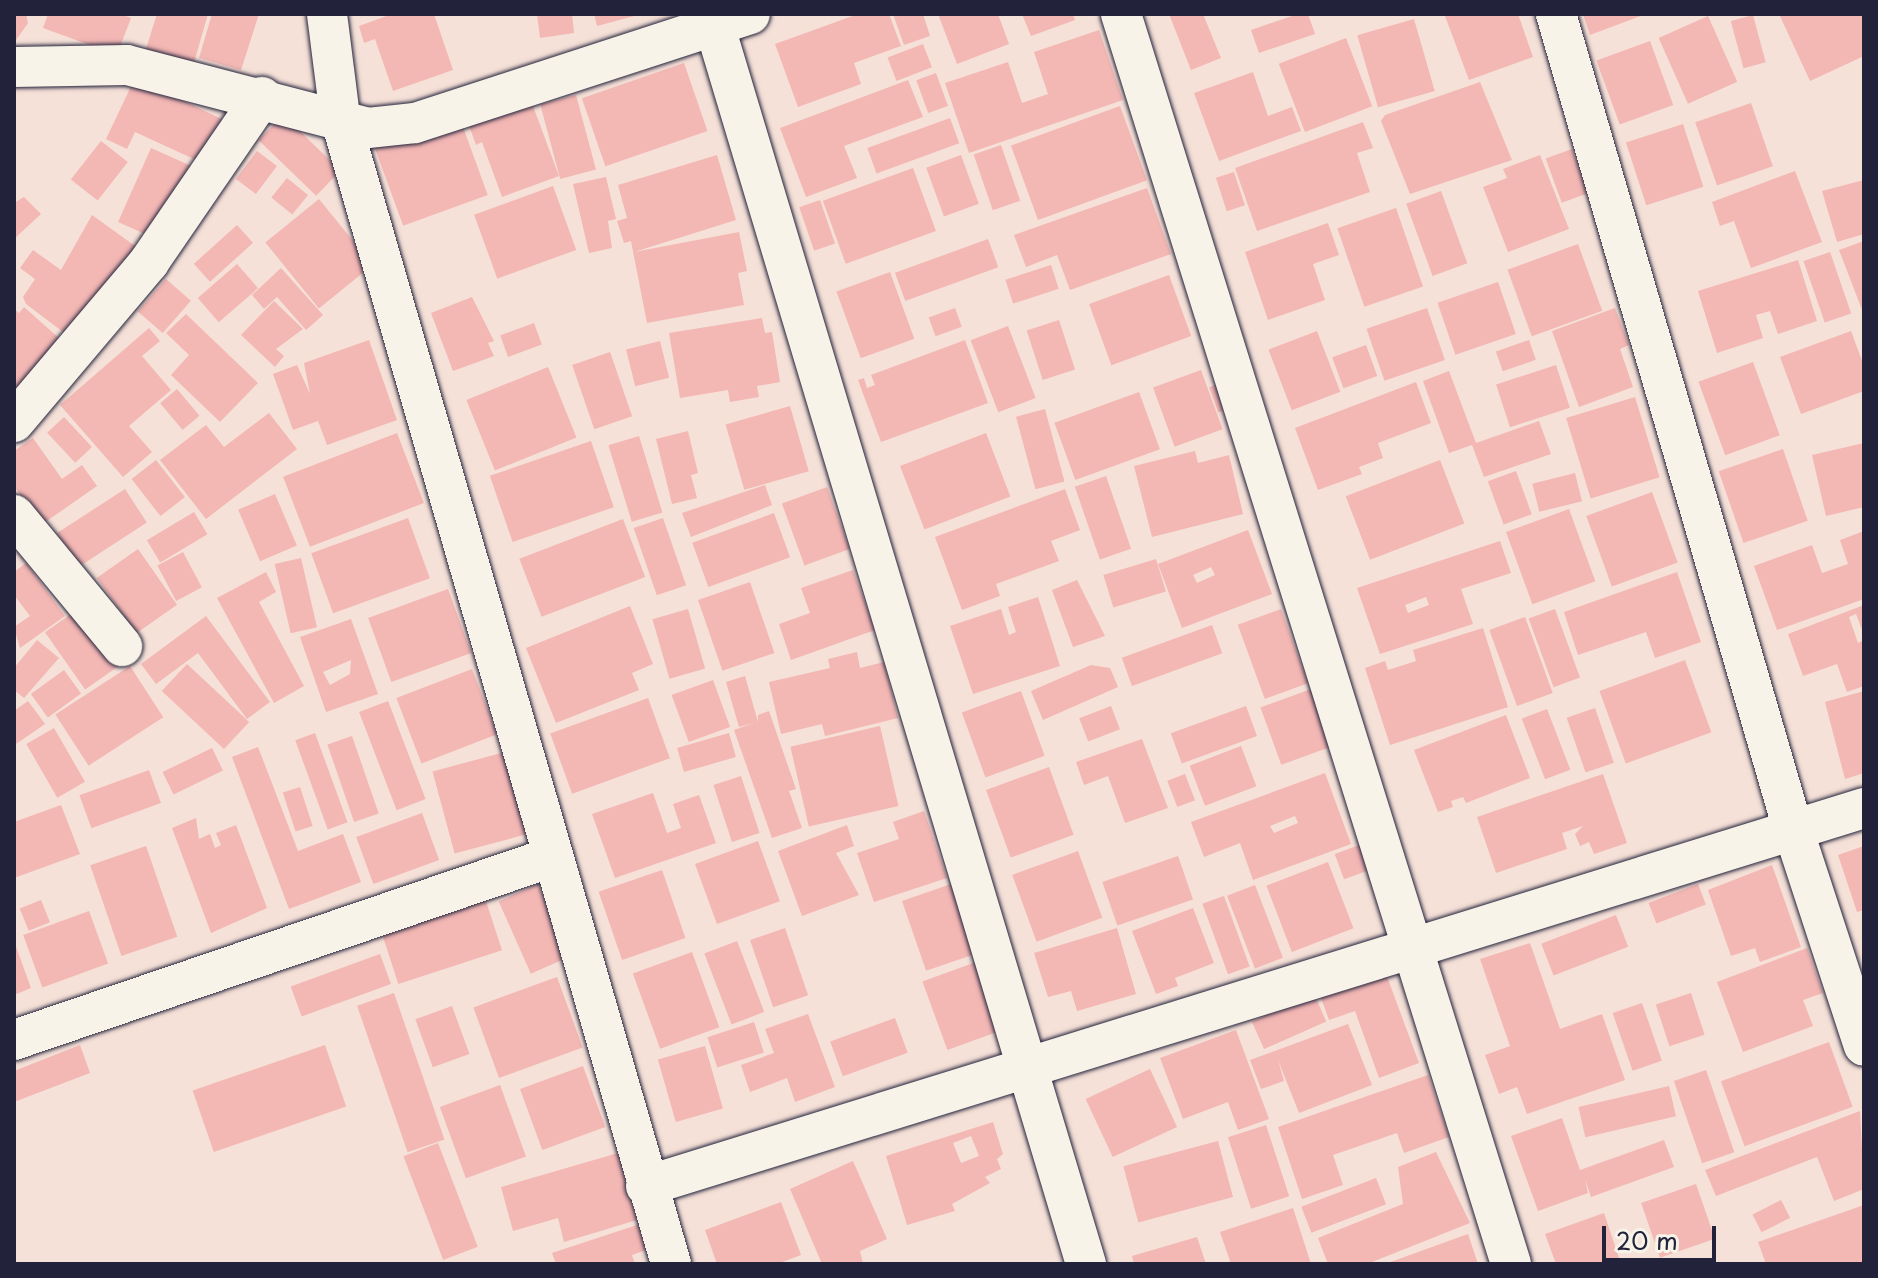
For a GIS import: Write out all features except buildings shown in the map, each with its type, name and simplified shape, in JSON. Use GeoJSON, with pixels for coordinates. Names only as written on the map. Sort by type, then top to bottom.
{"type":"FeatureCollection","features":[{"type":"Feature","properties":{"kind":"street"},"geometry":{"type":"LineString","coordinates":[[327,14],[340,117],[671,1264]]}},
{"type":"Feature","properties":{"kind":"street"},"geometry":{"type":"LineString","coordinates":[[14,67],[127,65],[340,117],[368,128],[415,123],[712,20],[750,14]]}},
{"type":"Feature","properties":{"kind":"street"},"geometry":{"type":"LineString","coordinates":[[1121,14],[1511,1264]]}},
{"type":"Feature","properties":{"kind":"street"},"geometry":{"type":"LineString","coordinates":[[1556,14],[1792,826],[1864,1046]]}},
{"type":"Feature","properties":{"kind":"street"},"geometry":{"type":"LineString","coordinates":[[712,20],[1086,1264]]}},
{"type":"Feature","properties":{"kind":"street"},"geometry":{"type":"LineString","coordinates":[[14,422],[149,262],[262,97]]}},
{"type":"Feature","properties":{"kind":"street"},"geometry":{"type":"LineString","coordinates":[[19,533],[122,646]]}},
{"type":"Feature","properties":{"kind":"street"},"geometry":{"type":"LineString","coordinates":[[646,1186],[1792,826],[1864,808]]}},
{"type":"Feature","properties":{"kind":"street"},"geometry":{"type":"LineString","coordinates":[[14,1040],[552,857]]}}]}
